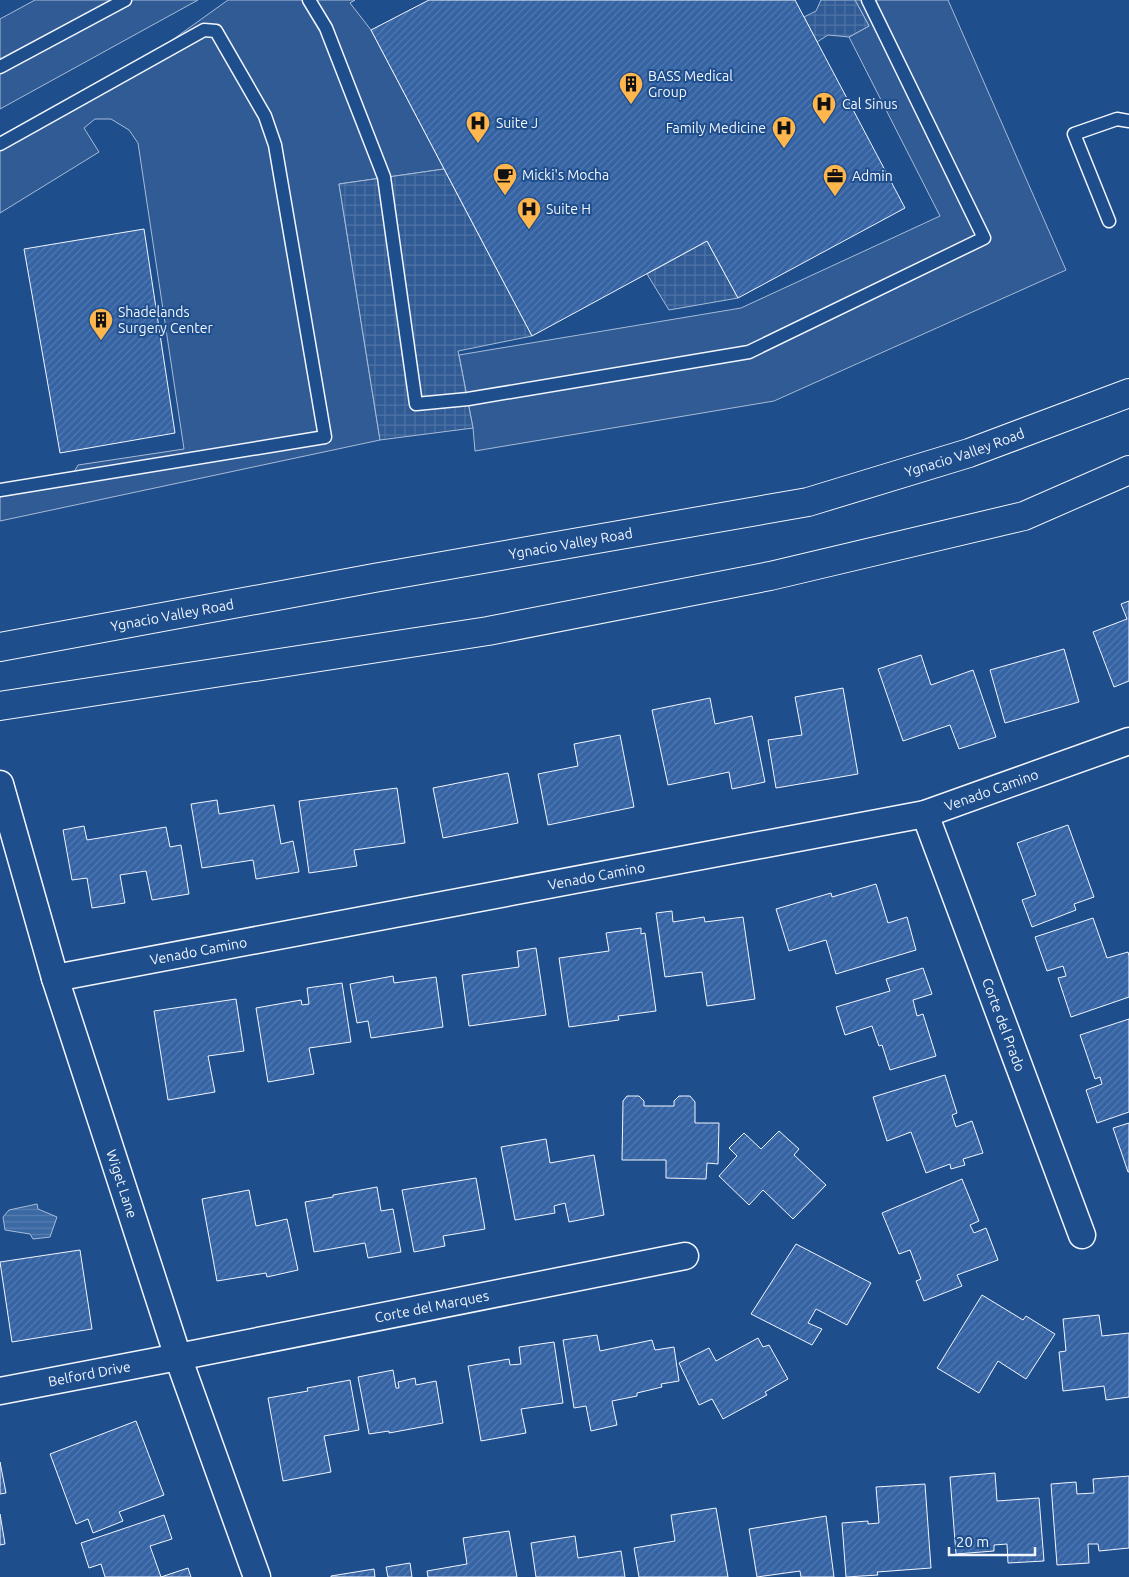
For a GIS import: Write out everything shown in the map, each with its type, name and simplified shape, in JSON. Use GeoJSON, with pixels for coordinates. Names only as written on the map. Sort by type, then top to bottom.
{"type":"FeatureCollection","features":[{"type":"Feature","properties":{"kind":"highway","name":"Ygnacio Valley Road"},"geometry":{"type":"LineString","coordinates":[[0,647],[808,502],[969,453],[1129,393]]}},
{"type":"Feature","properties":{"kind":"highway"},"geometry":{"type":"LineString","coordinates":[[0,706],[488,631],[770,576],[1024,516],[1129,470]]}},
{"type":"Feature","properties":{"kind":"street","name":"Venado Camino"},"geometry":{"type":"LineString","coordinates":[[55,978],[925,814],[1129,742]]}},
{"type":"Feature","properties":{"kind":"street","name":"Wiget Lane"},"geometry":{"type":"LineString","coordinates":[[0,784],[55,978],[178,1357],[257,1577]]}},
{"type":"Feature","properties":{"kind":"street","name":"Corte del Prado"},"geometry":{"type":"LineString","coordinates":[[925,814],[1082,1236]]}},
{"type":"Feature","properties":{"kind":"street","name":"Corte del Marques"},"geometry":{"type":"LineString","coordinates":[[178,1357],[685,1256]]}},
{"type":"Feature","properties":{"kind":"street","name":"Belford Drive"},"geometry":{"type":"LineString","coordinates":[[0,1391],[178,1357]]}},
{"type":"Feature","properties":{"kind":"lane"},"geometry":{"type":"LineString","coordinates":[[0,67],[126,0]]}},
{"type":"Feature","properties":{"kind":"lane"},"geometry":{"type":"LineString","coordinates":[[310,0],[326,28],[384,177],[416,404],[468,398],[748,352],[984,238],[868,0]]}},
{"type":"Feature","properties":{"kind":"lane"},"geometry":{"type":"LineString","coordinates":[[0,144],[204,30],[216,32],[265,116],[275,145],[325,437],[0,490]]}},
{"type":"Feature","properties":{"kind":"lane"},"geometry":{"type":"LineString","coordinates":[[1109,221],[1074,134],[1117,119],[1129,121]]}},
{"type":"Feature","properties":{"kind":"shaded area"},"geometry":{"type":"Polygon","coordinates":[[[35,0],[198,0],[0,109],[0,19],[35,0]]]}},
{"type":"Feature","properties":{"kind":"shaded area"},"geometry":{"type":"Polygon","coordinates":[[[228,0],[355,0],[350,3],[371,30],[444,169],[339,184],[380,440],[0,521],[0,489],[72,476],[78,465],[184,449],[138,143],[129,130],[111,119],[95,119],[84,128],[99,152],[0,213],[0,145],[122,76],[228,0]]]}},
{"type":"Feature","properties":{"kind":"shaded area"},"geometry":{"type":"Polygon","coordinates":[[[821,0],[855,0],[869,26],[849,37],[828,35],[817,42],[804,17],[816,11],[821,0]]]}},
{"type":"Feature","properties":{"kind":"shaded area"},"geometry":{"type":"Polygon","coordinates":[[[855,0],[948,0],[1066,270],[774,401],[475,451],[473,428],[459,355],[741,308],[940,216],[849,37],[869,26],[855,0]]]}},
{"type":"Feature","properties":{"kind":"shaded area"},"geometry":{"type":"Polygon","coordinates":[[[444,169],[532,336],[458,351],[473,428],[380,440],[339,184],[444,169]]]}},
{"type":"Feature","properties":{"kind":"shaded area"},"geometry":{"type":"Polygon","coordinates":[[[707,241],[738,298],[669,310],[647,274],[707,241]]]}},
{"type":"Feature","properties":{"kind":"shaded area"},"geometry":{"type":"Polygon","coordinates":[[[37,1204],[38,1209],[57,1217],[50,1237],[33,1239],[30,1234],[5,1230],[3,1217],[9,1210],[37,1204]]]}},
{"type":"Feature","properties":{"kind":"building","name":"BASS Medical Group"},"geometry":{"type":"Polygon","coordinates":[[[429,0],[795,0],[905,208],[738,298],[707,241],[532,336],[371,30],[429,0]]]}},
{"type":"Feature","properties":{"kind":"building","name":"Shadelands Surgery Center"},"geometry":{"type":"Polygon","coordinates":[[[144,229],[175,433],[60,453],[24,249],[144,229]]]}},
{"type":"Feature","properties":{"kind":"building"},"geometry":{"type":"Polygon","coordinates":[[[1129,601],[1129,681],[1114,687],[1093,632],[1127,619],[1121,604],[1129,601]]]}},
{"type":"Feature","properties":{"kind":"building"},"geometry":{"type":"Polygon","coordinates":[[[1064,649],[1079,702],[1005,723],[990,670],[1064,649]]]}},
{"type":"Feature","properties":{"kind":"building"},"geometry":{"type":"Polygon","coordinates":[[[921,655],[931,685],[973,670],[996,737],[959,749],[950,725],[903,741],[878,669],[921,655]]]}},
{"type":"Feature","properties":{"kind":"building"},"geometry":{"type":"Polygon","coordinates":[[[843,688],[858,774],[776,788],[768,740],[802,735],[795,697],[843,688]]]}},
{"type":"Feature","properties":{"kind":"building"},"geometry":{"type":"Polygon","coordinates":[[[710,698],[715,724],[752,716],[765,782],[732,789],[729,772],[668,785],[652,710],[710,698]]]}},
{"type":"Feature","properties":{"kind":"building"},"geometry":{"type":"Polygon","coordinates":[[[620,735],[634,807],[548,825],[538,774],[578,766],[574,744],[620,735]]]}},
{"type":"Feature","properties":{"kind":"building"},"geometry":{"type":"Polygon","coordinates":[[[508,773],[518,823],[443,838],[433,788],[508,773]]]}},
{"type":"Feature","properties":{"kind":"building"},"geometry":{"type":"Polygon","coordinates":[[[397,788],[405,843],[354,850],[357,866],[309,873],[299,801],[397,788]]]}},
{"type":"Feature","properties":{"kind":"building"},"geometry":{"type":"Polygon","coordinates":[[[217,800],[219,814],[274,805],[281,844],[293,841],[299,872],[256,879],[253,860],[202,868],[191,804],[217,800]]]}},
{"type":"Feature","properties":{"kind":"building"},"geometry":{"type":"Polygon","coordinates":[[[1068,825],[1094,897],[1074,904],[1076,910],[1032,927],[1022,900],[1036,895],[1017,843],[1068,825]]]}},
{"type":"Feature","properties":{"kind":"building"},"geometry":{"type":"Polygon","coordinates":[[[84,826],[87,840],[166,827],[170,847],[181,845],[189,894],[152,900],[146,871],[120,875],[125,903],[92,908],[87,878],[72,880],[63,830],[84,826]]]}},
{"type":"Feature","properties":{"kind":"building"},"geometry":{"type":"Polygon","coordinates":[[[876,884],[888,923],[907,917],[916,950],[836,974],[826,940],[789,951],[776,909],[831,893],[832,897],[876,884]]]}},
{"type":"Feature","properties":{"kind":"building"},"geometry":{"type":"Polygon","coordinates":[[[672,911],[673,922],[704,917],[705,922],[743,917],[755,999],[707,1006],[702,972],[665,977],[656,913],[672,911]]]}},
{"type":"Feature","properties":{"kind":"building"},"geometry":{"type":"Polygon","coordinates":[[[1093,918],[1107,958],[1128,952],[1129,997],[1071,1017],[1058,978],[1066,976],[1063,966],[1047,971],[1035,937],[1093,918]]]}},
{"type":"Feature","properties":{"kind":"building"},"geometry":{"type":"Polygon","coordinates":[[[641,928],[641,934],[645,933],[656,1011],[618,1016],[619,1020],[569,1027],[559,958],[609,951],[606,933],[641,928]]]}},
{"type":"Feature","properties":{"kind":"building"},"geometry":{"type":"Polygon","coordinates":[[[536,948],[546,1015],[469,1026],[462,975],[519,967],[517,951],[536,948]]]}},
{"type":"Feature","properties":{"kind":"building"},"geometry":{"type":"Polygon","coordinates":[[[923,968],[932,994],[913,1000],[917,1016],[923,1014],[936,1056],[890,1070],[882,1045],[879,1046],[872,1026],[845,1035],[836,1007],[890,991],[886,979],[923,968]]]}},
{"type":"Feature","properties":{"kind":"building"},"geometry":{"type":"Polygon","coordinates":[[[393,976],[394,983],[436,977],[443,1027],[371,1038],[368,1021],[357,1023],[350,984],[393,976]]]}},
{"type":"Feature","properties":{"kind":"building"},"geometry":{"type":"Polygon","coordinates":[[[342,983],[351,1042],[309,1048],[314,1074],[268,1082],[256,1008],[301,1000],[302,1005],[309,1004],[307,988],[342,983]]]}},
{"type":"Feature","properties":{"kind":"building"},"geometry":{"type":"Polygon","coordinates":[[[236,999],[244,1051],[208,1056],[215,1092],[168,1100],[154,1011],[236,999]]]}},
{"type":"Feature","properties":{"kind":"building"},"geometry":{"type":"Polygon","coordinates":[[[1129,1019],[1129,1112],[1097,1123],[1086,1090],[1102,1084],[1100,1077],[1095,1079],[1080,1035],[1129,1019]]]}},
{"type":"Feature","properties":{"kind":"building"},"geometry":{"type":"Polygon","coordinates":[[[945,1075],[957,1113],[952,1115],[956,1127],[972,1121],[983,1153],[963,1159],[965,1165],[951,1169],[950,1164],[926,1173],[911,1132],[887,1141],[873,1097],[945,1075]]]}},
{"type":"Feature","properties":{"kind":"building"},"geometry":{"type":"Polygon","coordinates":[[[627,1096],[639,1096],[644,1101],[644,1106],[674,1106],[674,1101],[679,1096],[690,1096],[695,1102],[695,1123],[719,1123],[718,1164],[707,1163],[706,1179],[666,1178],[666,1160],[622,1160],[623,1101],[627,1096]]]}},
{"type":"Feature","properties":{"kind":"building"},"geometry":{"type":"Polygon","coordinates":[[[1129,1123],[1129,1172],[1128,1172],[1113,1128],[1129,1123]]]}},
{"type":"Feature","properties":{"kind":"building"},"geometry":{"type":"Polygon","coordinates":[[[779,1131],[799,1149],[794,1155],[826,1185],[793,1219],[763,1190],[749,1205],[719,1176],[737,1156],[729,1148],[744,1133],[761,1149],[779,1131]]]}},
{"type":"Feature","properties":{"kind":"building"},"geometry":{"type":"Polygon","coordinates":[[[546,1139],[550,1163],[594,1155],[604,1215],[569,1222],[565,1203],[554,1206],[555,1213],[515,1220],[501,1147],[546,1139]]]}},
{"type":"Feature","properties":{"kind":"building"},"geometry":{"type":"Polygon","coordinates":[[[476,1178],[485,1229],[443,1236],[445,1246],[414,1252],[402,1190],[476,1178]]]}},
{"type":"Feature","properties":{"kind":"building"},"geometry":{"type":"Polygon","coordinates":[[[962,1179],[979,1221],[970,1225],[974,1233],[986,1228],[998,1260],[957,1275],[962,1286],[924,1301],[916,1281],[921,1279],[910,1250],[899,1254],[882,1213],[962,1179]]]}},
{"type":"Feature","properties":{"kind":"building"},"geometry":{"type":"Polygon","coordinates":[[[377,1187],[381,1211],[393,1209],[401,1252],[368,1258],[365,1243],[314,1252],[305,1202],[377,1187]]]}},
{"type":"Feature","properties":{"kind":"building"},"geometry":{"type":"Polygon","coordinates":[[[249,1190],[256,1226],[287,1219],[298,1270],[267,1277],[266,1273],[217,1281],[202,1199],[249,1190]]]}},
{"type":"Feature","properties":{"kind":"building"},"geometry":{"type":"Polygon","coordinates":[[[796,1244],[871,1283],[847,1325],[816,1309],[808,1323],[822,1329],[812,1345],[751,1314],[796,1244]]]}},
{"type":"Feature","properties":{"kind":"building"},"geometry":{"type":"Polygon","coordinates":[[[80,1250],[92,1329],[12,1342],[0,1262],[80,1250]]]}},
{"type":"Feature","properties":{"kind":"building"},"geometry":{"type":"Polygon","coordinates":[[[982,1295],[1023,1320],[1026,1316],[1055,1334],[1026,1379],[998,1361],[979,1393],[937,1368],[982,1295]]]}},
{"type":"Feature","properties":{"kind":"building"},"geometry":{"type":"Polygon","coordinates":[[[1099,1315],[1102,1336],[1129,1333],[1129,1397],[1106,1400],[1104,1386],[1063,1391],[1059,1352],[1066,1351],[1063,1319],[1099,1315]]]}},
{"type":"Feature","properties":{"kind":"building"},"geometry":{"type":"Polygon","coordinates":[[[597,1335],[600,1351],[652,1340],[655,1350],[674,1347],[679,1381],[661,1384],[662,1387],[637,1393],[637,1396],[612,1401],[617,1425],[591,1431],[586,1406],[574,1408],[563,1340],[597,1335]]]}},
{"type":"Feature","properties":{"kind":"building"},"geometry":{"type":"Polygon","coordinates":[[[758,1338],[763,1347],[769,1345],[788,1379],[765,1392],[767,1395],[723,1419],[712,1399],[699,1405],[679,1363],[709,1348],[716,1361],[758,1338]]]}},
{"type":"Feature","properties":{"kind":"building"},"geometry":{"type":"Polygon","coordinates":[[[554,1342],[563,1403],[521,1409],[526,1433],[481,1441],[468,1366],[509,1359],[510,1365],[521,1364],[519,1347],[554,1342]]]}},
{"type":"Feature","properties":{"kind":"building"},"geometry":{"type":"Polygon","coordinates":[[[393,1370],[396,1388],[399,1388],[398,1382],[415,1378],[416,1385],[436,1381],[443,1423],[389,1433],[389,1431],[369,1434],[358,1377],[393,1370]]]}},
{"type":"Feature","properties":{"kind":"building"},"geometry":{"type":"Polygon","coordinates":[[[350,1380],[359,1430],[324,1436],[331,1472],[283,1481],[268,1398],[308,1391],[307,1388],[350,1380]]]}},
{"type":"Feature","properties":{"kind":"building"},"geometry":{"type":"Polygon","coordinates":[[[136,1421],[164,1495],[119,1512],[123,1521],[93,1533],[88,1519],[76,1524],[50,1454],[136,1421]]]}},
{"type":"Feature","properties":{"kind":"building"},"geometry":{"type":"Polygon","coordinates":[[[0,1462],[6,1493],[0,1494],[0,1462]]]}},
{"type":"Feature","properties":{"kind":"building"},"geometry":{"type":"Polygon","coordinates":[[[995,1473],[997,1501],[1039,1498],[1044,1561],[1008,1563],[1007,1544],[994,1545],[994,1551],[956,1554],[950,1477],[995,1473]]]}},
{"type":"Feature","properties":{"kind":"building"},"geometry":{"type":"Polygon","coordinates":[[[1129,1476],[1129,1548],[1099,1551],[1098,1544],[1088,1544],[1089,1563],[1057,1565],[1051,1484],[1076,1482],[1077,1494],[1094,1493],[1093,1479],[1129,1476]]]}},
{"type":"Feature","properties":{"kind":"building"},"geometry":{"type":"Polygon","coordinates":[[[925,1484],[931,1568],[877,1572],[878,1575],[846,1577],[842,1523],[868,1521],[868,1524],[879,1523],[876,1487],[925,1484]]]}},
{"type":"Feature","properties":{"kind":"building"},"geometry":{"type":"Polygon","coordinates":[[[716,1508],[728,1577],[639,1577],[634,1548],[675,1541],[671,1515],[716,1508]]]}},
{"type":"Feature","properties":{"kind":"building"},"geometry":{"type":"Polygon","coordinates":[[[0,1514],[5,1544],[0,1545],[0,1514]]]}},
{"type":"Feature","properties":{"kind":"building"},"geometry":{"type":"Polygon","coordinates":[[[164,1515],[172,1539],[150,1546],[161,1577],[105,1577],[101,1564],[89,1568],[81,1543],[164,1515]]]}},
{"type":"Feature","properties":{"kind":"building"},"geometry":{"type":"Polygon","coordinates":[[[826,1516],[834,1577],[801,1577],[800,1571],[757,1577],[749,1529],[826,1516]]]}},
{"type":"Feature","properties":{"kind":"building"},"geometry":{"type":"Polygon","coordinates":[[[509,1531],[517,1577],[428,1577],[427,1571],[467,1564],[463,1538],[509,1531]]]}},
{"type":"Feature","properties":{"kind":"building"},"geometry":{"type":"Polygon","coordinates":[[[575,1536],[578,1558],[621,1551],[625,1577],[536,1577],[531,1543],[575,1536]]]}},
{"type":"Feature","properties":{"kind":"building"},"geometry":{"type":"Polygon","coordinates":[[[410,1563],[412,1577],[388,1577],[386,1567],[410,1563]]]}},
{"type":"Feature","properties":{"kind":"building"},"geometry":{"type":"Polygon","coordinates":[[[188,1568],[191,1577],[161,1577],[188,1568]]]}},
{"type":"Feature","properties":{"kind":"building"},"geometry":{"type":"Polygon","coordinates":[[[374,1569],[375,1577],[331,1577],[331,1576],[374,1569]]]}},
{"type":"Feature","properties":{"kind":"place","name":"BASS Medical Group"},"geometry":{"type":"Point","coordinates":[631,105]}},
{"type":"Feature","properties":{"kind":"place","name":"Cal Sinus"},"geometry":{"type":"Point","coordinates":[824,125]}},
{"type":"Feature","properties":{"kind":"place","name":"Suite J"},"geometry":{"type":"Point","coordinates":[478,144]}},
{"type":"Feature","properties":{"kind":"place","name":"Family Medicine"},"geometry":{"type":"Point","coordinates":[784,149]}},
{"type":"Feature","properties":{"kind":"place","name":"Micki's Mocha"},"geometry":{"type":"Point","coordinates":[505,196]}},
{"type":"Feature","properties":{"kind":"place","name":"Admin"},"geometry":{"type":"Point","coordinates":[835,197]}},
{"type":"Feature","properties":{"kind":"place","name":"Suite H"},"geometry":{"type":"Point","coordinates":[529,230]}},
{"type":"Feature","properties":{"kind":"place","name":"Shadelands Surgery Center"},"geometry":{"type":"Point","coordinates":[101,341]}}]}
